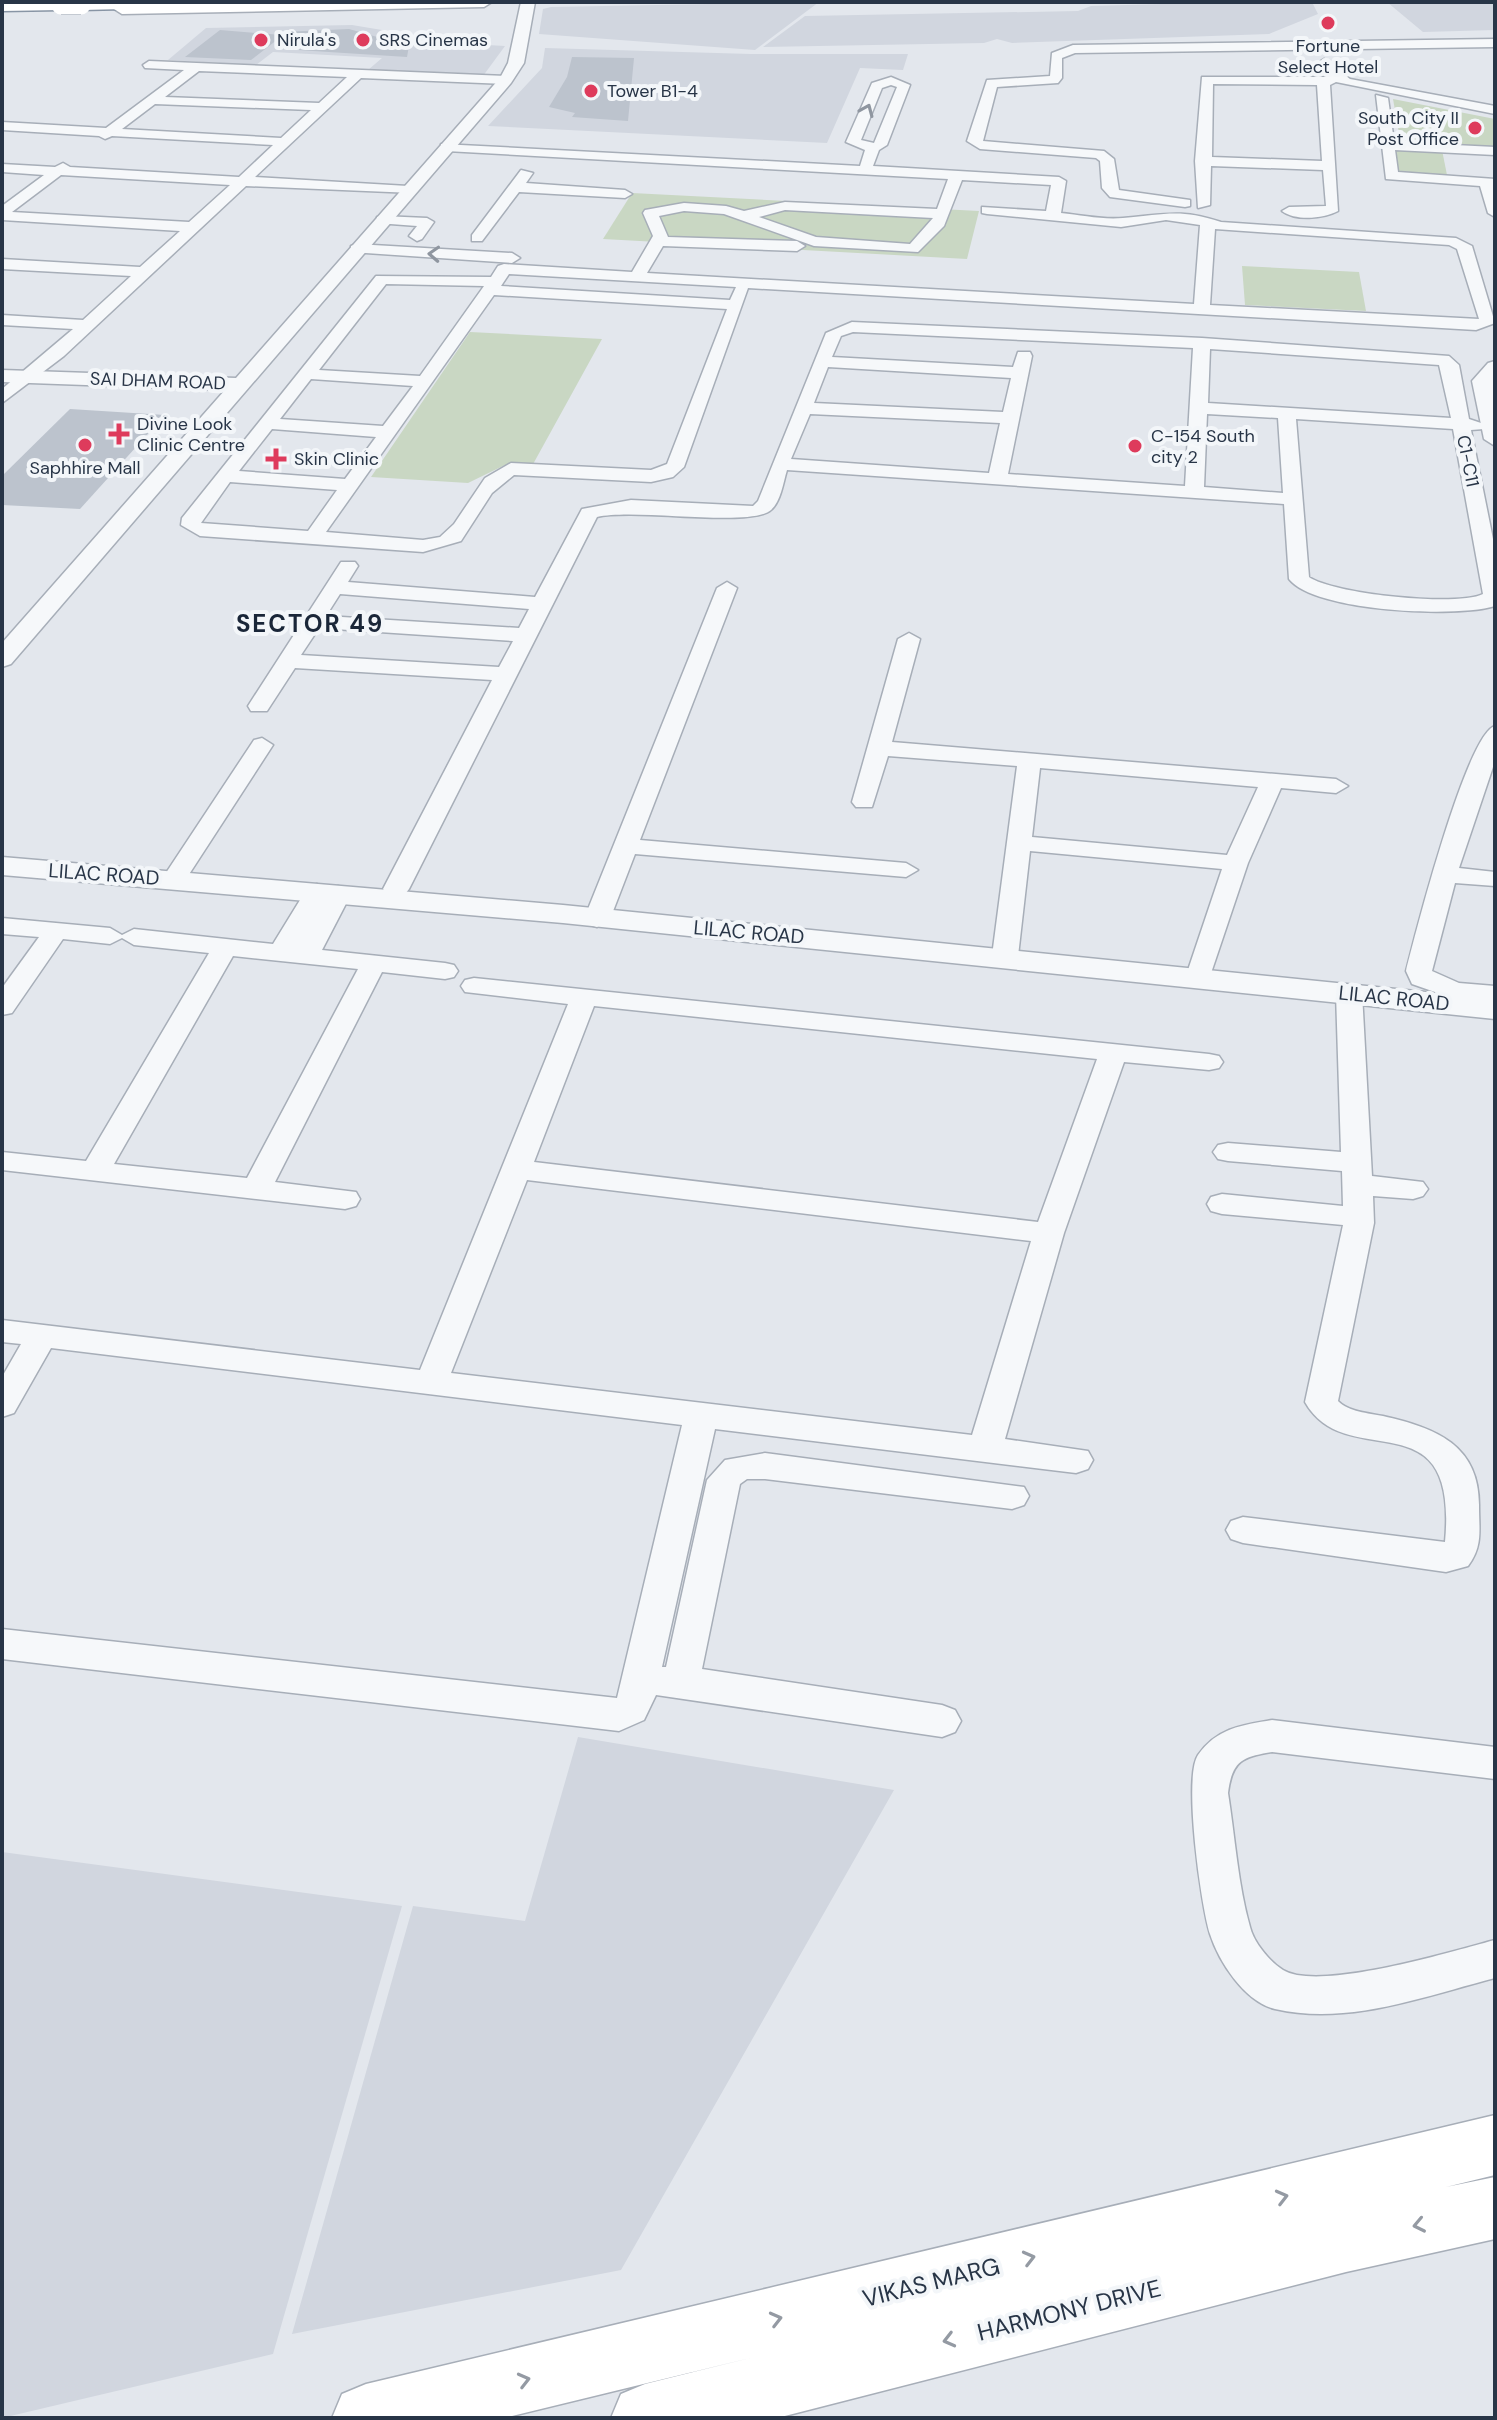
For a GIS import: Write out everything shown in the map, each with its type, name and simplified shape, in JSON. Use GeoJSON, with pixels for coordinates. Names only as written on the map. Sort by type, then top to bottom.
{"type":"FeatureCollection","features":[{"type":"Feature","properties":{"kind":"highway"},"geometry":{"type":"LineString","coordinates":[[2,9],[214,2]]}},
{"type":"Feature","properties":{"kind":"main road"},"geometry":{"type":"LineString","coordinates":[[71,5],[484,2]]}},
{"type":"Feature","properties":{"kind":"main road","name":"VIKAS MARG"},"geometry":{"type":"LineString","coordinates":[[366,2418],[457,2407],[1495,2145]]}},
{"type":"Feature","properties":{"kind":"main road","name":"HARMONY DRIVE"},"geometry":{"type":"LineString","coordinates":[[645,2418],[1346,2240],[1495,2208]]}},
{"type":"Feature","properties":{"kind":"street"},"geometry":{"type":"LineString","coordinates":[[2,659],[506,80],[516,63],[528,2]]}},
{"type":"Feature","properties":{"kind":"street"},"geometry":{"type":"LineString","coordinates":[[1495,43],[1073,49],[1056,56],[1056,78],[1053,80],[992,83],[974,141],[980,145],[1099,154],[1107,159],[1109,188],[1115,194],[1210,205],[1202,161],[1207,80],[1331,79],[1495,110]]}},
{"type":"Feature","properties":{"kind":"street"},"geometry":{"type":"LineString","coordinates":[[1310,46],[1331,79]]}},
{"type":"Feature","properties":{"kind":"street"},"geometry":{"type":"LineString","coordinates":[[149,65],[506,80]]}},
{"type":"Feature","properties":{"kind":"street"},"geometry":{"type":"LineString","coordinates":[[2,215],[196,67]]}},
{"type":"Feature","properties":{"kind":"street"},"geometry":{"type":"LineString","coordinates":[[2,398],[19,380],[87,325],[358,74]]}},
{"type":"Feature","properties":{"kind":"street"},"geometry":{"type":"LineString","coordinates":[[1273,209],[1330,211],[1330,166],[1323,88],[1331,79]]}},
{"type":"Feature","properties":{"kind":"street"},"geometry":{"type":"LineString","coordinates":[[1402,93],[1424,81]]}},
{"type":"Feature","properties":{"kind":"street"},"geometry":{"type":"LineString","coordinates":[[865,170],[873,148],[880,145],[904,85],[898,82],[877,86],[853,142],[873,148]]}},
{"type":"Feature","properties":{"kind":"street"},"geometry":{"type":"LineString","coordinates":[[1381,98],[1393,177],[1490,183],[1495,213]]}},
{"type":"Feature","properties":{"kind":"street"},"geometry":{"type":"LineString","coordinates":[[152,100],[322,107]]}},
{"type":"Feature","properties":{"kind":"street"},"geometry":{"type":"LineString","coordinates":[[2,126],[285,142]]}},
{"type":"Feature","properties":{"kind":"street"},"geometry":{"type":"LineString","coordinates":[[1388,146],[1495,151]]}},
{"type":"Feature","properties":{"kind":"street"},"geometry":{"type":"LineString","coordinates":[[446,147],[706,167],[865,170],[1061,181],[1053,214]]}},
{"type":"Feature","properties":{"kind":"street"},"geometry":{"type":"LineString","coordinates":[[1450,149],[1456,181]]}},
{"type":"Feature","properties":{"kind":"street"},"geometry":{"type":"LineString","coordinates":[[477,238],[542,152]]}},
{"type":"Feature","properties":{"kind":"street"},"geometry":{"type":"LineString","coordinates":[[1202,161],[1330,166]]}},
{"type":"Feature","properties":{"kind":"street"},"geometry":{"type":"LineString","coordinates":[[2,168],[408,190]]}},
{"type":"Feature","properties":{"kind":"street"},"geometry":{"type":"LineString","coordinates":[[637,277],[661,236],[650,213],[684,207],[726,210],[814,241],[913,249],[927,241],[942,214],[956,175]]}},
{"type":"Feature","properties":{"kind":"street"},"geometry":{"type":"LineString","coordinates":[[516,187],[625,194]]}},
{"type":"Feature","properties":{"kind":"street"},"geometry":{"type":"LineString","coordinates":[[743,216],[785,206],[942,214]]}},
{"type":"Feature","properties":{"kind":"street"},"geometry":{"type":"LineString","coordinates":[[744,284],[675,467],[666,473],[651,476],[511,469],[485,486],[453,539],[423,546],[200,530],[191,525],[192,518],[224,476],[382,279],[500,275],[637,277],[1476,325],[1488,321],[1464,246],[1460,243],[1430,237],[1208,223],[1202,219],[1166,216],[1121,223],[987,210]]}},
{"type":"Feature","properties":{"kind":"street"},"geometry":{"type":"LineString","coordinates":[[2,215],[193,227]]}},
{"type":"Feature","properties":{"kind":"street"},"geometry":{"type":"LineString","coordinates":[[1202,310],[1208,223]]}},
{"type":"Feature","properties":{"kind":"street"},"geometry":{"type":"LineString","coordinates":[[369,234],[424,236]]}},
{"type":"Feature","properties":{"kind":"street"},"geometry":{"type":"LineString","coordinates":[[369,234],[500,275],[736,305]]}},
{"type":"Feature","properties":{"kind":"street"},"geometry":{"type":"LineString","coordinates":[[313,537],[524,240]]}},
{"type":"Feature","properties":{"kind":"street"},"geometry":{"type":"LineString","coordinates":[[658,241],[829,248],[843,244]]}},
{"type":"Feature","properties":{"kind":"street"},"geometry":{"type":"LineString","coordinates":[[2,264],[143,272]]}},
{"type":"Feature","properties":{"kind":"street"},"geometry":{"type":"LineString","coordinates":[[2,320],[87,325]]}},
{"type":"Feature","properties":{"kind":"street"},"geometry":{"type":"LineString","coordinates":[[396,889],[589,513],[609,506],[758,511],[767,504],[780,464],[834,333],[852,327],[1202,343],[1194,492]]}},
{"type":"Feature","properties":{"kind":"street"},"geometry":{"type":"LineString","coordinates":[[997,479],[1029,334]]}},
{"type":"Feature","properties":{"kind":"street","name":"C1-C11"},"geometry":{"type":"LineString","coordinates":[[1202,343],[1429,358],[1450,365],[1484,428],[1494,596],[1487,602],[1466,605],[1329,594],[1305,586],[1299,579],[1293,499]]}},
{"type":"Feature","properties":{"kind":"street"},"geometry":{"type":"LineString","coordinates":[[823,362],[1020,373]]}},
{"type":"Feature","properties":{"kind":"street"},"geometry":{"type":"LineString","coordinates":[[1199,408],[1484,428],[1482,381],[1495,367]]}},
{"type":"Feature","properties":{"kind":"street"},"geometry":{"type":"LineString","coordinates":[[306,374],[424,381]]}},
{"type":"Feature","properties":{"kind":"street","name":"SAI DHAM ROAD"},"geometry":{"type":"LineString","coordinates":[[2,376],[19,380],[240,384]]}},
{"type":"Feature","properties":{"kind":"street"},"geometry":{"type":"LineString","coordinates":[[803,408],[1011,418]]}},
{"type":"Feature","properties":{"kind":"street"},"geometry":{"type":"LineString","coordinates":[[780,464],[1293,499],[1287,414]]}},
{"type":"Feature","properties":{"kind":"street"},"geometry":{"type":"LineString","coordinates":[[268,423],[388,432]]}},
{"type":"Feature","properties":{"kind":"street"},"geometry":{"type":"LineString","coordinates":[[224,476],[350,485]]}},
{"type":"Feature","properties":{"kind":"street"},"geometry":{"type":"LineString","coordinates":[[259,706],[348,566]]}},
{"type":"Feature","properties":{"kind":"street"},"geometry":{"type":"LineString","coordinates":[[334,587],[543,604]]}},
{"type":"Feature","properties":{"kind":"street"},"geometry":{"type":"LineString","coordinates":[[597,919],[727,588]]}},
{"type":"Feature","properties":{"kind":"street"},"geometry":{"type":"LineString","coordinates":[[312,621],[526,635]]}},
{"type":"Feature","properties":{"kind":"street"},"geometry":{"type":"LineString","coordinates":[[864,802],[909,639]]}},
{"type":"Feature","properties":{"kind":"street"},"geometry":{"type":"LineString","coordinates":[[290,659],[507,674]]}},
{"type":"Feature","properties":{"kind":"street"},"geometry":{"type":"LineString","coordinates":[[1495,733],[1484,784],[1443,874],[1419,971],[1421,978],[1455,991],[1495,994]]}},
{"type":"Feature","properties":{"kind":"street"},"geometry":{"type":"LineString","coordinates":[[174,879],[262,745]]}},
{"type":"Feature","properties":{"kind":"street"},"geometry":{"type":"LineString","coordinates":[[878,748],[1336,786]]}},
{"type":"Feature","properties":{"kind":"street"},"geometry":{"type":"LineString","coordinates":[[1005,956],[1029,760]]}},
{"type":"Feature","properties":{"kind":"street"},"geometry":{"type":"LineString","coordinates":[[1199,976],[1236,863],[1273,780]]}},
{"type":"Feature","properties":{"kind":"street"},"geometry":{"type":"LineString","coordinates":[[1018,843],[1236,863]]}},
{"type":"Feature","properties":{"kind":"street"},"geometry":{"type":"LineString","coordinates":[[625,846],[906,870]]}},
{"type":"Feature","properties":{"kind":"street","name":"LILAC ROAD"},"geometry":{"type":"LineString","coordinates":[[2,866],[174,879],[1005,956],[1495,1009]]}},
{"type":"Feature","properties":{"kind":"street"},"geometry":{"type":"LineString","coordinates":[[1443,874],[1495,879]]}},
{"type":"Feature","properties":{"kind":"street"},"geometry":{"type":"LineString","coordinates":[[293,954],[328,893]]}},
{"type":"Feature","properties":{"kind":"street"},"geometry":{"type":"LineString","coordinates":[[2,926],[445,971]]}},
{"type":"Feature","properties":{"kind":"street"},"geometry":{"type":"LineString","coordinates":[[2,1007],[56,931]]}},
{"type":"Feature","properties":{"kind":"street"},"geometry":{"type":"LineString","coordinates":[[95,1171],[225,947]]}},
{"type":"Feature","properties":{"kind":"street"},"geometry":{"type":"LineString","coordinates":[[256,1189],[374,963]]}},
{"type":"Feature","properties":{"kind":"street"},"geometry":{"type":"LineString","coordinates":[[474,986],[1209,1062]]}},
{"type":"Feature","properties":{"kind":"street"},"geometry":{"type":"LineString","coordinates":[[1243,1530],[1435,1557],[1456,1556],[1461,1550],[1461,1482],[1451,1463],[1413,1434],[1344,1421],[1323,1410],[1321,1402],[1359,1189],[1349,993]]}},
{"type":"Feature","properties":{"kind":"street"},"geometry":{"type":"LineString","coordinates":[[431,1383],[584,998]]}},
{"type":"Feature","properties":{"kind":"street"},"geometry":{"type":"LineString","coordinates":[[985,1449],[1049,1233],[1113,1052]]}},
{"type":"Feature","properties":{"kind":"street"},"geometry":{"type":"LineString","coordinates":[[1228,1152],[1359,1189]]}},
{"type":"Feature","properties":{"kind":"street"},"geometry":{"type":"LineString","coordinates":[[2,1161],[345,1199]]}},
{"type":"Feature","properties":{"kind":"street"},"geometry":{"type":"LineString","coordinates":[[516,1169],[1049,1233]]}},
{"type":"Feature","properties":{"kind":"street"},"geometry":{"type":"LineString","coordinates":[[1222,1204],[1359,1189],[1413,1189]]}},
{"type":"Feature","properties":{"kind":"street"},"geometry":{"type":"LineString","coordinates":[[2,1331],[1076,1460]]}},
{"type":"Feature","properties":{"kind":"street"},"geometry":{"type":"LineString","coordinates":[[2,1405],[42,1336]]}},
{"type":"Feature","properties":{"kind":"street"},"geometry":{"type":"LineString","coordinates":[[2,1644],[608,1716],[631,1709],[701,1415]]}},
{"type":"Feature","properties":{"kind":"street"},"geometry":{"type":"LineString","coordinates":[[681,1681],[724,1480],[730,1471],[738,1467],[765,1466],[1012,1496]]}},
{"type":"Feature","properties":{"kind":"street"},"geometry":{"type":"LineString","coordinates":[[638,1687],[681,1681],[942,1721]]}},
{"type":"Feature","properties":{"kind":"street"},"geometry":{"type":"LineString","coordinates":[[1495,1763],[1272,1736],[1236,1742],[1212,1766],[1209,1793],[1230,1933],[1247,1963],[1275,1990],[1323,1995],[1372,1990],[1495,1959]]}},
{"type":"Feature","properties":{"kind":"shaded area"},"geometry":{"type":"Polygon","coordinates":[[[819,2],[755,50],[539,34],[543,9],[551,7],[819,2]]]}},
{"type":"Feature","properties":{"kind":"shaded area"},"geometry":{"type":"Polygon","coordinates":[[[1312,2],[1318,14],[1269,34],[763,47],[805,16],[1078,11],[1091,6],[1312,2]]]}},
{"type":"Feature","properties":{"kind":"shaded area"},"geometry":{"type":"Polygon","coordinates":[[[1387,2],[1495,2],[1495,30],[1423,32],[1387,2]]]}},
{"type":"Feature","properties":{"kind":"shaded area"},"geometry":{"type":"Polygon","coordinates":[[[352,25],[382,30],[399,40],[505,46],[483,76],[368,70],[382,58],[273,52],[256,65],[168,60],[206,28],[352,25]]]}},
{"type":"Feature","properties":{"kind":"shaded area"},"geometry":{"type":"Polygon","coordinates":[[[545,48],[751,54],[908,54],[903,70],[860,68],[827,143],[488,126],[542,68],[545,48]]]}},
{"type":"Feature","properties":{"kind":"shaded area"},"geometry":{"type":"Polygon","coordinates":[[[578,1737],[894,1790],[621,2270],[292,2334],[413,1906],[525,1921],[578,1737]]]}},
{"type":"Feature","properties":{"kind":"shaded area"},"geometry":{"type":"Polygon","coordinates":[[[2,1852],[402,1906],[273,2354],[2,2418],[2,1852]]]}},
{"type":"Feature","properties":{"kind":"green space"},"geometry":{"type":"Polygon","coordinates":[[[1393,99],[1495,119],[1495,149],[1401,144],[1393,99]]]}},
{"type":"Feature","properties":{"kind":"green space"},"geometry":{"type":"Polygon","coordinates":[[[1394,148],[1442,150],[1448,180],[1398,177],[1394,148]]]}},
{"type":"Feature","properties":{"kind":"green space"},"geometry":{"type":"Polygon","coordinates":[[[632,193],[979,211],[967,259],[603,239],[632,193]]]}},
{"type":"Feature","properties":{"kind":"green space"},"geometry":{"type":"Polygon","coordinates":[[[1242,266],[1359,272],[1366,311],[1245,305],[1242,266]]]}},
{"type":"Feature","properties":{"kind":"green space"},"geometry":{"type":"Polygon","coordinates":[[[470,332],[602,339],[532,466],[505,465],[468,483],[371,477],[470,332]]]}},
{"type":"Feature","properties":{"kind":"building"},"geometry":{"type":"Polygon","coordinates":[[[349,29],[409,46],[407,57],[282,49],[282,36],[251,60],[185,57],[220,30],[282,35],[282,32],[349,29]]]}},
{"type":"Feature","properties":{"kind":"building"},"geometry":{"type":"Polygon","coordinates":[[[572,57],[634,58],[628,121],[572,117],[575,113],[549,107],[567,77],[572,57]]]}},
{"type":"Feature","properties":{"kind":"building","name":"Saphhire Mall"},"geometry":{"type":"Polygon","coordinates":[[[70,409],[165,415],[80,509],[2,505],[2,476],[70,409]]]}},
{"type":"Feature","properties":{"kind":"place","name":"Fortune Select Hotel"},"geometry":{"type":"Point","coordinates":[1328,23]}},
{"type":"Feature","properties":{"kind":"place","name":"Nirula's"},"geometry":{"type":"Point","coordinates":[261,40]}},
{"type":"Feature","properties":{"kind":"place","name":"SRS Cinemas"},"geometry":{"type":"Point","coordinates":[363,40]}},
{"type":"Feature","properties":{"kind":"place","name":"Tower B1-4"},"geometry":{"type":"Point","coordinates":[591,91]}},
{"type":"Feature","properties":{"kind":"place","name":"South City II Post Office"},"geometry":{"type":"Point","coordinates":[1475,128]}},
{"type":"Feature","properties":{"kind":"place","name":"Divine Look Clinic Centre"},"geometry":{"type":"Point","coordinates":[119,434]}},
{"type":"Feature","properties":{"kind":"place","name":"Saphhire Mall"},"geometry":{"type":"Point","coordinates":[85,445]}},
{"type":"Feature","properties":{"kind":"place","name":"C-154 South city 2"},"geometry":{"type":"Point","coordinates":[1135,446]}},
{"type":"Feature","properties":{"kind":"place","name":"Skin Clinic"},"geometry":{"type":"Point","coordinates":[276,459]}},
{"type":"Feature","properties":{"kind":"district","name":"SECTOR 49"},"geometry":{"type":"Point","coordinates":[310,623]}}]}
